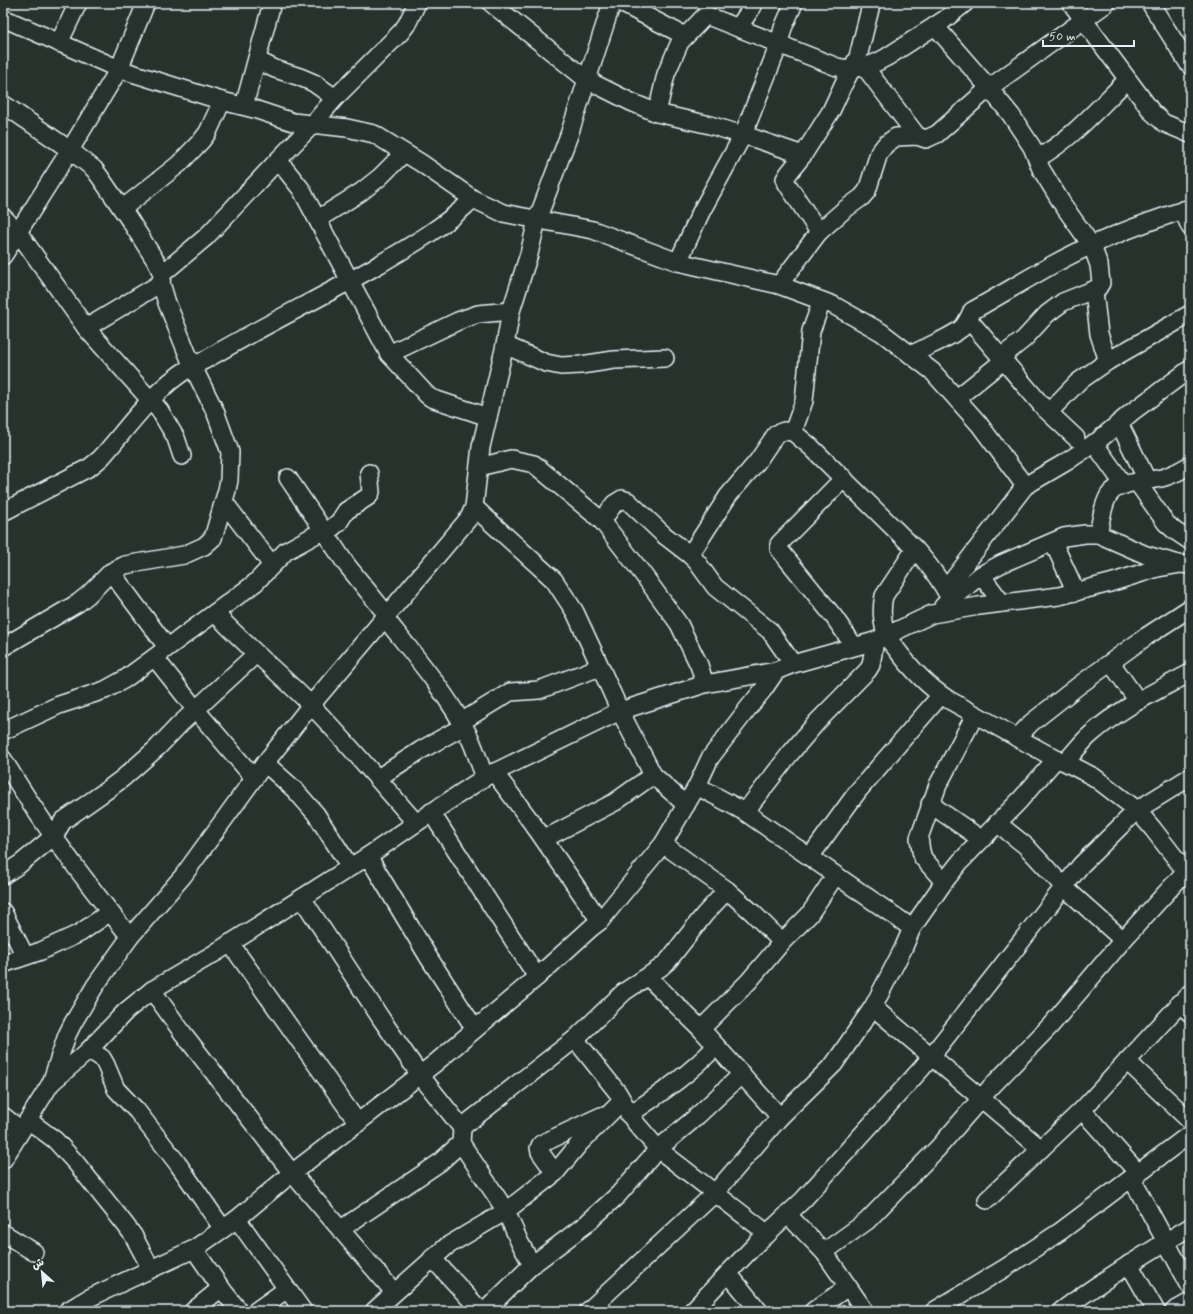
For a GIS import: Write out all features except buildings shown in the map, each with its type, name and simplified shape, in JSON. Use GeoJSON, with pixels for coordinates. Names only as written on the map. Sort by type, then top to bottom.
{"type":"FeatureCollection","features":[{"type":"Feature","properties":{"kind":"street"},"geometry":{"type":"LineString","coordinates":[[59,43],[78,3]]}},
{"type":"Feature","properties":{"kind":"street"},"geometry":{"type":"LineString","coordinates":[[3,256],[119,69],[146,3]]}},
{"type":"Feature","properties":{"kind":"street"},"geometry":{"type":"LineString","coordinates":[[244,106],[272,3]]}},
{"type":"Feature","properties":{"kind":"street"},"geometry":{"type":"LineString","coordinates":[[86,328],[162,279],[206,237],[313,124],[335,98],[401,32],[407,24],[417,3]]}},
{"type":"Feature","properties":{"kind":"street"},"geometry":{"type":"LineString","coordinates":[[491,3],[587,80],[630,102],[657,113],[742,134],[803,155]]}},
{"type":"Feature","properties":{"kind":"street"},"geometry":{"type":"LineString","coordinates":[[3,1160],[51,1083],[67,1035],[73,1022],[95,986],[130,937],[184,876],[265,763],[311,705],[469,518],[474,508],[481,447],[505,345],[510,312],[529,254],[537,220],[569,135],[612,3]]}},
{"type":"Feature","properties":{"kind":"street"},"geometry":{"type":"LineString","coordinates":[[621,3],[686,36]]}},
{"type":"Feature","properties":{"kind":"street"},"geometry":{"type":"LineString","coordinates":[[738,28],[753,6],[753,3]]}},
{"type":"Feature","properties":{"kind":"street"},"geometry":{"type":"LineString","coordinates":[[678,262],[742,134],[794,3]]}},
{"type":"Feature","properties":{"kind":"street"},"geometry":{"type":"LineString","coordinates":[[819,232],[786,184],[785,179],[803,155],[835,104],[843,85],[858,67],[858,57],[870,9],[870,3]]}},
{"type":"Feature","properties":{"kind":"street"},"geometry":{"type":"LineString","coordinates":[[657,113],[666,74],[680,42],[704,17],[708,16],[837,67],[858,67],[883,59],[935,26],[966,3]]}},
{"type":"Feature","properties":{"kind":"street"},"geometry":{"type":"LineString","coordinates":[[1071,3],[1152,112],[1164,123],[1190,134]]}},
{"type":"Feature","properties":{"kind":"street"},"geometry":{"type":"LineString","coordinates":[[778,285],[819,232],[844,210],[862,197],[867,191],[879,154],[886,144],[896,138],[916,136],[926,139],[937,134],[989,88],[1107,3]]}},
{"type":"Feature","properties":{"kind":"street"},"geometry":{"type":"LineString","coordinates":[[1150,3],[1190,66]]}},
{"type":"Feature","properties":{"kind":"street"},"geometry":{"type":"LineString","coordinates":[[3,18],[119,69],[293,122],[347,128],[374,134],[473,199],[503,213],[593,230],[678,262],[778,285],[833,305],[881,332],[932,371],[979,424],[1025,486]]}},
{"type":"Feature","properties":{"kind":"street"},"geometry":{"type":"LineString","coordinates":[[935,26],[989,88],[1011,115],[1028,140],[1038,158],[1041,169],[1063,205],[1092,246],[1099,265],[1101,283],[1094,291],[1063,302],[1047,314],[1024,339],[957,398]]}},
{"type":"Feature","properties":{"kind":"street"},"geometry":{"type":"LineString","coordinates":[[257,60],[275,69],[314,83],[335,98]]}},
{"type":"Feature","properties":{"kind":"street"},"geometry":{"type":"LineString","coordinates":[[858,67],[916,136]]}},
{"type":"Feature","properties":{"kind":"street"},"geometry":{"type":"LineString","coordinates":[[1038,158],[1050,152],[1065,141],[1127,80]]}},
{"type":"Feature","properties":{"kind":"street"},"geometry":{"type":"LineString","coordinates":[[122,209],[179,164],[202,140],[208,132],[222,101]]}},
{"type":"Feature","properties":{"kind":"street"},"geometry":{"type":"LineString","coordinates":[[3,647],[78,603],[111,572],[126,565],[184,555],[204,546],[213,538],[224,502],[229,480],[230,452],[215,411],[192,365],[167,303],[157,263],[122,209],[94,169],[70,150],[4,105]]}},
{"type":"Feature","properties":{"kind":"street"},"geometry":{"type":"LineString","coordinates":[[318,219],[361,192],[380,177],[404,153]]}},
{"type":"Feature","properties":{"kind":"street"},"geometry":{"type":"LineString","coordinates":[[278,160],[301,189],[389,354],[431,398],[488,417]]}},
{"type":"Feature","properties":{"kind":"street"},"geometry":{"type":"LineString","coordinates":[[3,512],[90,467],[101,458],[158,391],[192,365],[205,360],[351,281],[449,221],[473,199]]}},
{"type":"Feature","properties":{"kind":"street"},"geometry":{"type":"LineString","coordinates":[[910,355],[955,333],[963,327],[972,312],[1053,265],[1092,246],[1152,220],[1186,209],[1190,227]]}},
{"type":"Feature","properties":{"kind":"street"},"geometry":{"type":"LineString","coordinates":[[3,217],[18,232],[86,328],[151,400],[167,421],[176,438],[182,456]]}},
{"type":"Feature","properties":{"kind":"street"},"geometry":{"type":"LineString","coordinates":[[1094,291],[1099,334],[1108,361]]}},
{"type":"Feature","properties":{"kind":"street"},"geometry":{"type":"LineString","coordinates":[[793,432],[804,401],[811,330],[822,301]]}},
{"type":"Feature","properties":{"kind":"street"},"geometry":{"type":"LineString","coordinates":[[389,354],[458,321],[478,314],[510,312]]}},
{"type":"Feature","properties":{"kind":"street"},"geometry":{"type":"LineString","coordinates":[[1049,412],[1078,382],[1108,361],[1190,314]]}},
{"type":"Feature","properties":{"kind":"street"},"geometry":{"type":"LineString","coordinates":[[968,320],[1049,412],[1076,438]]}},
{"type":"Feature","properties":{"kind":"street"},"geometry":{"type":"LineString","coordinates":[[505,345],[546,363],[561,366],[581,365],[614,360],[665,358]]}},
{"type":"Feature","properties":{"kind":"street"},"geometry":{"type":"LineString","coordinates":[[951,600],[1025,486],[1066,462],[1094,443],[1190,369]]}},
{"type":"Feature","properties":{"kind":"street"},"geometry":{"type":"LineString","coordinates":[[1119,423],[1136,482]]}},
{"type":"Feature","properties":{"kind":"street"},"geometry":{"type":"LineString","coordinates":[[690,555],[728,496],[757,462],[776,434],[784,431],[793,432],[812,447],[915,549],[930,566],[951,600]]}},
{"type":"Feature","properties":{"kind":"street"},"geometry":{"type":"LineString","coordinates":[[1094,443],[1136,482],[1166,523],[1190,541]]}},
{"type":"Feature","properties":{"kind":"street"},"geometry":{"type":"LineString","coordinates":[[479,467],[511,459],[534,464],[602,521],[679,624],[699,665],[705,684]]}},
{"type":"Feature","properties":{"kind":"street"},"geometry":{"type":"LineString","coordinates":[[1098,534],[1106,502],[1110,494],[1136,482],[1172,475],[1190,465]]}},
{"type":"Feature","properties":{"kind":"street"},"geometry":{"type":"LineString","coordinates":[[3,731],[59,705],[105,690],[125,679],[255,583],[286,551],[325,532],[338,522],[346,511],[369,496],[371,492],[369,473]]}},
{"type":"Feature","properties":{"kind":"street"},"geometry":{"type":"LineString","coordinates":[[288,478],[346,564],[434,680],[462,724],[489,775],[544,839],[600,921]]}},
{"type":"Feature","properties":{"kind":"street"},"geometry":{"type":"LineString","coordinates":[[844,478],[779,544],[779,549],[834,617],[854,646]]}},
{"type":"Feature","properties":{"kind":"street"},"geometry":{"type":"LineString","coordinates":[[602,521],[614,504],[622,500],[628,501],[664,535],[690,555],[697,562],[714,587],[770,631],[793,664]]}},
{"type":"Feature","properties":{"kind":"street"},"geometry":{"type":"LineString","coordinates":[[224,502],[272,564]]}},
{"type":"Feature","properties":{"kind":"street"},"geometry":{"type":"LineString","coordinates":[[474,508],[554,580],[575,612],[620,711],[653,775],[686,805]]}},
{"type":"Feature","properties":{"kind":"street"},"geometry":{"type":"LineString","coordinates":[[51,1083],[87,1052],[126,1011],[152,990],[368,856],[431,812],[489,775],[620,711],[705,684],[776,671],[793,664],[881,639],[932,614],[981,576],[1001,564],[1064,537],[1098,534],[1146,555],[1187,567]]}},
{"type":"Feature","properties":{"kind":"street"},"geometry":{"type":"LineString","coordinates":[[1053,542],[1076,592]]}},
{"type":"Feature","properties":{"kind":"street"},"geometry":{"type":"LineString","coordinates":[[745,812],[789,755],[817,722],[868,670],[881,639],[883,620],[882,604],[884,596],[915,549]]}},
{"type":"Feature","properties":{"kind":"street"},"geometry":{"type":"LineString","coordinates":[[951,600],[1002,603],[1059,596],[1110,583],[1158,568],[1187,567]]}},
{"type":"Feature","properties":{"kind":"street"},"geometry":{"type":"LineString","coordinates":[[111,572],[196,710],[254,778]]}},
{"type":"Feature","properties":{"kind":"street"},"geometry":{"type":"LineString","coordinates":[[981,576],[1002,603]]}},
{"type":"Feature","properties":{"kind":"street"},"geometry":{"type":"LineString","coordinates":[[1017,738],[1031,723],[1148,636],[1190,608]]}},
{"type":"Feature","properties":{"kind":"street"},"geometry":{"type":"LineString","coordinates":[[215,613],[256,654],[311,705],[378,778],[416,823]]}},
{"type":"Feature","properties":{"kind":"street"},"geometry":{"type":"LineString","coordinates":[[824,1252],[869,1218],[938,1148],[980,1099],[1051,1025],[1123,940],[1188,874],[1137,810],[1094,777],[1017,738],[941,696],[881,639]]}},
{"type":"Feature","properties":{"kind":"street"},"geometry":{"type":"LineString","coordinates":[[3,875],[20,864],[54,836],[63,820],[123,778],[157,748],[256,654]]}},
{"type":"Feature","properties":{"kind":"street"},"geometry":{"type":"LineString","coordinates":[[1111,663],[1138,701]]}},
{"type":"Feature","properties":{"kind":"street"},"geometry":{"type":"LineString","coordinates":[[378,778],[510,692],[540,690],[600,667]]}},
{"type":"Feature","properties":{"kind":"street"},"geometry":{"type":"LineString","coordinates":[[67,1311],[87,1299],[194,1249],[237,1219],[292,1173],[420,1075],[537,977],[600,921],[663,844],[697,786],[710,758],[776,671]]}},
{"type":"Feature","properties":{"kind":"street"},"geometry":{"type":"LineString","coordinates":[[588,1311],[714,1194],[780,1117],[834,1064],[873,1007],[890,976],[912,928],[944,882],[981,840],[1061,761],[1111,718],[1138,701],[1190,673]]}},
{"type":"Feature","properties":{"kind":"street"},"geometry":{"type":"LineString","coordinates":[[810,857],[858,791],[941,696]]}},
{"type":"Feature","properties":{"kind":"street"},"geometry":{"type":"LineString","coordinates":[[944,882],[923,858],[920,838],[930,804],[938,785],[975,715]]}},
{"type":"Feature","properties":{"kind":"street"},"geometry":{"type":"LineString","coordinates":[[3,760],[8,781],[54,836],[130,937]]}},
{"type":"Feature","properties":{"kind":"street"},"geometry":{"type":"LineString","coordinates":[[265,763],[295,790],[316,814],[350,867]]}},
{"type":"Feature","properties":{"kind":"street"},"geometry":{"type":"LineString","coordinates":[[544,839],[615,802],[653,775]]}},
{"type":"Feature","properties":{"kind":"street"},"geometry":{"type":"LineString","coordinates":[[692,1311],[728,1273],[788,1216],[826,1176],[932,1056],[1081,865],[1137,810],[1190,777]]}},
{"type":"Feature","properties":{"kind":"street"},"geometry":{"type":"LineString","coordinates":[[697,786],[745,812],[835,876],[912,928]]}},
{"type":"Feature","properties":{"kind":"street"},"geometry":{"type":"LineString","coordinates":[[930,804],[981,840]]}},
{"type":"Feature","properties":{"kind":"street"},"geometry":{"type":"LineString","coordinates":[[431,812],[537,977]]}},
{"type":"Feature","properties":{"kind":"street"},"geometry":{"type":"LineString","coordinates":[[998,823],[1026,846],[1064,887],[1123,940]]}},
{"type":"Feature","properties":{"kind":"street"},"geometry":{"type":"LineString","coordinates":[[663,844],[727,890],[782,942]]}},
{"type":"Feature","properties":{"kind":"street"},"geometry":{"type":"LineString","coordinates":[[368,856],[429,958],[476,1029]]}},
{"type":"Feature","properties":{"kind":"street"},"geometry":{"type":"LineString","coordinates":[[701,1029],[749,981],[782,942],[809,915],[835,876]]}},
{"type":"Feature","properties":{"kind":"street"},"geometry":{"type":"LineString","coordinates":[[341,1229],[439,1163],[461,1136],[575,1039],[624,992],[648,977],[668,961],[704,915],[727,890]]}},
{"type":"Feature","properties":{"kind":"street"},"geometry":{"type":"LineString","coordinates":[[302,898],[382,1020],[461,1136],[506,1211],[519,1241],[532,1265]]}},
{"type":"Feature","properties":{"kind":"street"},"geometry":{"type":"LineString","coordinates":[[3,912],[25,956]]}},
{"type":"Feature","properties":{"kind":"street"},"geometry":{"type":"LineString","coordinates":[[3,964],[41,951],[80,933],[110,912]]}},
{"type":"Feature","properties":{"kind":"street"},"geometry":{"type":"LineString","coordinates":[[230,943],[358,1123]]}},
{"type":"Feature","properties":{"kind":"street"},"geometry":{"type":"LineString","coordinates":[[648,977],[701,1029],[780,1117]]}},
{"type":"Feature","properties":{"kind":"street"},"geometry":{"type":"LineString","coordinates":[[152,990],[182,1032],[292,1173],[394,1292]]}},
{"type":"Feature","properties":{"kind":"street"},"geometry":{"type":"LineString","coordinates":[[987,1200],[1082,1110],[1127,1061],[1186,1003]]}},
{"type":"Feature","properties":{"kind":"street"},"geometry":{"type":"LineString","coordinates":[[873,1007],[1041,1149]]}},
{"type":"Feature","properties":{"kind":"street"},"geometry":{"type":"LineString","coordinates":[[575,1039],[618,1093],[621,1109],[658,1150],[668,1156],[714,1194],[768,1234]]}},
{"type":"Feature","properties":{"kind":"street"},"geometry":{"type":"LineString","coordinates":[[555,1173],[540,1152],[539,1148],[541,1144],[621,1109],[680,1080],[703,1060],[716,1046]]}},
{"type":"Feature","properties":{"kind":"street"},"geometry":{"type":"LineString","coordinates":[[87,1052],[94,1053],[102,1058],[116,1089],[137,1111],[178,1164],[223,1229]]}},
{"type":"Feature","properties":{"kind":"street"},"geometry":{"type":"LineString","coordinates":[[1127,1061],[1190,1121]]}},
{"type":"Feature","properties":{"kind":"street"},"geometry":{"type":"LineString","coordinates":[[485,1311],[532,1265],[585,1225],[618,1196],[658,1150],[742,1074]]}},
{"type":"Feature","properties":{"kind":"street"},"geometry":{"type":"LineString","coordinates":[[374,1311],[447,1246],[506,1211],[555,1173],[580,1143],[621,1109]]}},
{"type":"Feature","properties":{"kind":"street"},"geometry":{"type":"LineString","coordinates":[[1082,1110],[1135,1177],[1166,1242],[1190,1286]]}},
{"type":"Feature","properties":{"kind":"street"},"geometry":{"type":"LineString","coordinates":[[3,1116],[55,1140],[76,1163],[124,1223],[151,1269]]}},
{"type":"Feature","properties":{"kind":"street"},"geometry":{"type":"LineString","coordinates":[[934,1311],[1005,1268],[1061,1231],[1135,1177],[1190,1134]]}},
{"type":"Feature","properties":{"kind":"street"},"geometry":{"type":"LineString","coordinates":[[788,1216],[824,1252],[865,1311]]}},
{"type":"Feature","properties":{"kind":"street"},"geometry":{"type":"LineString","coordinates":[[237,1219],[303,1311]]}},
{"type":"Feature","properties":{"kind":"street"},"geometry":{"type":"LineString","coordinates":[[1061,1311],[1129,1264],[1190,1227]]}},
{"type":"Feature","properties":{"kind":"street"},"geometry":{"type":"LineString","coordinates":[[3,1233],[34,1252]]}},
{"type":"Feature","properties":{"kind":"street"},"geometry":{"type":"LineString","coordinates":[[194,1249],[239,1311]]}},
{"type":"Feature","properties":{"kind":"street"},"geometry":{"type":"LineString","coordinates":[[432,1258],[482,1311]]}},
{"type":"Feature","properties":{"kind":"street"},"geometry":{"type":"LineString","coordinates":[[1129,1264],[1156,1311]]}},
{"type":"Feature","properties":{"kind":"street"},"geometry":{"type":"LineString","coordinates":[[728,1273],[759,1311]]}},
{"type":"Feature","properties":{"kind":"street"},"geometry":{"type":"LineString","coordinates":[[813,1311],[848,1286]]}},
{"type":"Feature","properties":{"kind":"street"},"geometry":{"type":"LineString","coordinates":[[193,1311],[221,1288]]}},
{"type":"Feature","properties":{"kind":"street"},"geometry":{"type":"LineString","coordinates":[[256,1311],[287,1289]]}},
{"type":"Feature","properties":{"kind":"street"},"geometry":{"type":"LineString","coordinates":[[1174,1311],[1190,1302]]}}]}
